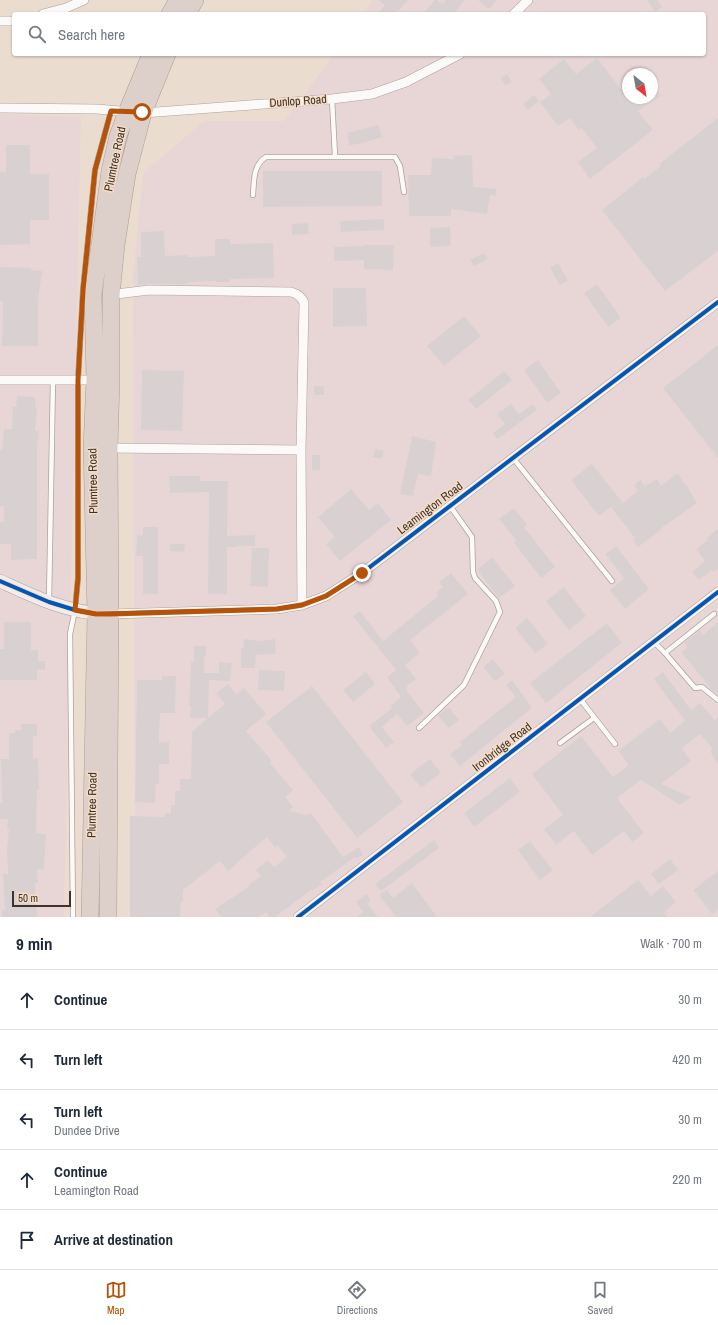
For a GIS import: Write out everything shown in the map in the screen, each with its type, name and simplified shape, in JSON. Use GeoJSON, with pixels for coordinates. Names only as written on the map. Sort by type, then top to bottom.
{"type":"FeatureCollection","features":[{"type":"Feature","properties":{"kind":"highway"},"geometry":{"type":"LineString","coordinates":[[171,12],[178,0]]}},
{"type":"Feature","properties":{"kind":"highway"},"geometry":{"type":"LineString","coordinates":[[188,12],[195,0]]}},
{"type":"Feature","properties":{"kind":"highway","name":"Plumtree Road"},"geometry":{"type":"LineString","coordinates":[[103,380],[93,295],[110,171],[118,136],[150,56]]}},
{"type":"Feature","properties":{"kind":"highway","name":"Plumtree Road"},"geometry":{"type":"LineString","coordinates":[[108,917],[101,448],[103,380],[116,245],[127,174],[127,112],[166,56]]}},
{"type":"Feature","properties":{"kind":"highway","name":"Plumtree Road"},"geometry":{"type":"LineString","coordinates":[[90,917],[103,614]]}},
{"type":"Feature","properties":{"kind":"street"},"geometry":{"type":"LineString","coordinates":[[51,12],[66,8],[84,0]]}},
{"type":"Feature","properties":{"kind":"street"},"geometry":{"type":"LineString","coordinates":[[516,12],[528,0]]}},
{"type":"Feature","properties":{"kind":"street"},"geometry":{"type":"LineString","coordinates":[[0,21],[12,21]]}},
{"type":"Feature","properties":{"kind":"street","name":"Dunlop Road"},"geometry":{"type":"LineString","coordinates":[[0,108],[97,109],[127,112],[332,99],[372,94],[406,82],[456,56]]}},
{"type":"Feature","properties":{"kind":"street"},"geometry":{"type":"LineString","coordinates":[[93,295],[111,295],[149,290],[291,292],[299,296],[304,303],[301,450],[302,605]]}},
{"type":"Feature","properties":{"kind":"street","name":"Leamington Road"},"geometry":{"type":"LineString","coordinates":[[103,614],[277,609],[302,605],[326,596],[362,573],[718,302]]}},
{"type":"Feature","properties":{"kind":"street"},"geometry":{"type":"LineString","coordinates":[[0,380],[103,380]]}},
{"type":"Feature","properties":{"kind":"street"},"geometry":{"type":"LineString","coordinates":[[101,448],[301,450]]}},
{"type":"Feature","properties":{"kind":"street"},"geometry":{"type":"LineString","coordinates":[[0,581],[48,602],[75,610],[103,614]]}},
{"type":"Feature","properties":{"kind":"street","name":"Ironbridge Road"},"geometry":{"type":"LineString","coordinates":[[298,917],[718,592]]}},
{"type":"Feature","properties":{"kind":"lane"},"geometry":{"type":"LineString","coordinates":[[332,99],[335,156]]}},
{"type":"Feature","properties":{"kind":"lane"},"geometry":{"type":"LineString","coordinates":[[73,917],[70,634],[75,610],[78,578],[78,380],[83,290],[95,170],[127,112]]}},
{"type":"Feature","properties":{"kind":"lane"},"geometry":{"type":"LineString","coordinates":[[253,195],[255,171],[260,161],[266,157],[395,157],[400,166],[404,192]]}},
{"type":"Feature","properties":{"kind":"lane"},"geometry":{"type":"LineString","coordinates":[[48,602],[52,379]]}},
{"type":"Feature","properties":{"kind":"lane"},"geometry":{"type":"LineString","coordinates":[[513,458],[612,581]]}},
{"type":"Feature","properties":{"kind":"lane"},"geometry":{"type":"LineString","coordinates":[[419,728],[464,685],[500,612],[496,600],[475,578],[472,572],[472,537],[450,506]]}},
{"type":"Feature","properties":{"kind":"lane"},"geometry":{"type":"LineString","coordinates":[[665,653],[714,614]]}},
{"type":"Feature","properties":{"kind":"lane"},"geometry":{"type":"LineString","coordinates":[[654,642],[695,688],[702,687],[718,700]]}},
{"type":"Feature","properties":{"kind":"lane"},"geometry":{"type":"LineString","coordinates":[[580,699],[615,744]]}},
{"type":"Feature","properties":{"kind":"lane"},"geometry":{"type":"LineString","coordinates":[[560,743],[594,718]]}},
{"type":"Feature","properties":{"kind":"shaded area"},"geometry":{"type":"Polygon","coordinates":[[[373,0],[718,0],[718,917],[135,917],[133,276],[143,173],[204,121],[284,121],[333,56],[706,56],[706,12],[364,12],[373,0]]]}},
{"type":"Feature","properties":{"kind":"shaded area"},"geometry":{"type":"Polygon","coordinates":[[[0,114],[81,117],[64,917],[0,917],[0,114]]]}},
{"type":"Feature","properties":{"kind":"building"},"geometry":{"type":"Polygon","coordinates":[[[378,0],[408,0],[398,12],[379,12],[385,5],[378,0]]]}},
{"type":"Feature","properties":{"kind":"building"},"geometry":{"type":"Polygon","coordinates":[[[435,0],[442,4],[446,0],[465,0],[455,12],[425,12],[435,0]]]}},
{"type":"Feature","properties":{"kind":"building"},"geometry":{"type":"Polygon","coordinates":[[[478,0],[497,0],[489,9],[478,0]]]}},
{"type":"Feature","properties":{"kind":"building"},"geometry":{"type":"Polygon","coordinates":[[[647,0],[657,0],[662,7],[655,12],[647,0]]]}},
{"type":"Feature","properties":{"kind":"building"},"geometry":{"type":"Polygon","coordinates":[[[597,58],[622,90],[622,104],[649,104],[638,111],[653,130],[590,179],[578,162],[597,148],[582,128],[579,130],[570,118],[558,126],[540,102],[551,94],[539,79],[564,59],[576,74],[597,58]]]}},
{"type":"Feature","properties":{"kind":"building"},"geometry":{"type":"Polygon","coordinates":[[[507,74],[512,82],[505,85],[501,78],[507,74]]]}},
{"type":"Feature","properties":{"kind":"building"},"geometry":{"type":"Polygon","coordinates":[[[534,95],[539,101],[528,110],[523,104],[534,95]]]}},
{"type":"Feature","properties":{"kind":"building"},"geometry":{"type":"Polygon","coordinates":[[[718,118],[718,251],[665,291],[602,210],[643,177],[644,179],[661,166],[659,164],[718,118]]]}},
{"type":"Feature","properties":{"kind":"building"},"geometry":{"type":"Polygon","coordinates":[[[378,125],[382,137],[359,144],[349,145],[347,133],[378,125]]]}},
{"type":"Feature","properties":{"kind":"building"},"geometry":{"type":"Polygon","coordinates":[[[6,145],[30,145],[30,174],[49,174],[49,220],[30,220],[30,244],[0,245],[0,172],[6,172],[6,145]]]}},
{"type":"Feature","properties":{"kind":"building"},"geometry":{"type":"Polygon","coordinates":[[[472,155],[473,187],[496,189],[496,196],[490,195],[487,214],[451,209],[451,216],[409,216],[408,175],[431,175],[432,158],[454,159],[454,156],[472,155]]]}},
{"type":"Feature","properties":{"kind":"building"},"geometry":{"type":"Polygon","coordinates":[[[263,171],[382,171],[382,206],[263,207],[263,171]]]}},
{"type":"Feature","properties":{"kind":"building"},"geometry":{"type":"Polygon","coordinates":[[[384,219],[384,230],[341,232],[340,221],[384,219]]]}},
{"type":"Feature","properties":{"kind":"building"},"geometry":{"type":"Polygon","coordinates":[[[308,223],[309,234],[292,235],[292,224],[308,223]]]}},
{"type":"Feature","properties":{"kind":"building"},"geometry":{"type":"Polygon","coordinates":[[[450,227],[451,246],[430,247],[430,228],[450,227]]]}},
{"type":"Feature","properties":{"kind":"building"},"geometry":{"type":"Polygon","coordinates":[[[164,231],[165,256],[215,256],[215,239],[230,239],[230,244],[273,243],[274,278],[230,279],[230,282],[216,281],[188,282],[188,284],[138,285],[137,257],[141,257],[141,232],[164,231]]]}},
{"type":"Feature","properties":{"kind":"building"},"geometry":{"type":"Polygon","coordinates":[[[394,245],[393,270],[364,269],[364,260],[334,261],[334,247],[394,245]]]}},
{"type":"Feature","properties":{"kind":"building"},"geometry":{"type":"Polygon","coordinates":[[[484,253],[488,259],[474,266],[470,260],[484,253]]]}},
{"type":"Feature","properties":{"kind":"building"},"geometry":{"type":"Polygon","coordinates":[[[558,263],[568,281],[560,285],[550,268],[558,263]]]}},
{"type":"Feature","properties":{"kind":"building"},"geometry":{"type":"Polygon","coordinates":[[[0,267],[31,268],[31,270],[42,271],[38,301],[38,346],[2,346],[3,301],[0,301],[0,267]]]}},
{"type":"Feature","properties":{"kind":"building"},"geometry":{"type":"Polygon","coordinates":[[[597,284],[621,318],[608,327],[584,293],[597,284]]]}},
{"type":"Feature","properties":{"kind":"building"},"geometry":{"type":"Polygon","coordinates":[[[333,288],[366,288],[367,326],[333,327],[333,288]]]}},
{"type":"Feature","properties":{"kind":"building"},"geometry":{"type":"Polygon","coordinates":[[[464,316],[481,336],[444,366],[427,346],[464,316]]]}},
{"type":"Feature","properties":{"kind":"building"},"geometry":{"type":"Polygon","coordinates":[[[718,345],[718,458],[663,388],[718,345]]]}},
{"type":"Feature","properties":{"kind":"building"},"geometry":{"type":"Polygon","coordinates":[[[538,360],[561,393],[547,403],[524,370],[538,360]]]}},
{"type":"Feature","properties":{"kind":"building"},"geometry":{"type":"Polygon","coordinates":[[[142,370],[184,371],[182,431],[141,430],[142,370]]]}},
{"type":"Feature","properties":{"kind":"building"},"geometry":{"type":"Polygon","coordinates":[[[504,371],[512,380],[476,409],[468,400],[504,371]]]}},
{"type":"Feature","properties":{"kind":"building"},"geometry":{"type":"Polygon","coordinates":[[[314,386],[324,386],[324,395],[314,395],[314,386]]]}},
{"type":"Feature","properties":{"kind":"building"},"geometry":{"type":"Polygon","coordinates":[[[17,396],[35,397],[35,407],[37,408],[35,431],[39,431],[37,447],[37,559],[11,560],[11,544],[0,544],[0,522],[4,522],[4,506],[0,506],[0,450],[2,450],[4,429],[12,429],[13,406],[16,407],[17,396]]]}},
{"type":"Feature","properties":{"kind":"building"},"geometry":{"type":"Polygon","coordinates":[[[511,404],[519,414],[533,404],[537,410],[497,439],[493,433],[505,424],[497,414],[511,404]]]}},
{"type":"Feature","properties":{"kind":"building"},"geometry":{"type":"Polygon","coordinates":[[[412,436],[436,442],[431,476],[418,474],[413,496],[400,494],[412,436]]]}},
{"type":"Feature","properties":{"kind":"building"},"geometry":{"type":"Polygon","coordinates":[[[375,449],[384,451],[382,459],[373,457],[375,449]]]}},
{"type":"Feature","properties":{"kind":"building"},"geometry":{"type":"Polygon","coordinates":[[[312,455],[320,455],[320,470],[312,470],[312,455]]]}},
{"type":"Feature","properties":{"kind":"building"},"geometry":{"type":"Polygon","coordinates":[[[592,464],[623,503],[638,491],[634,485],[640,480],[645,486],[657,479],[661,486],[678,473],[697,503],[660,529],[661,530],[638,547],[633,540],[635,538],[611,507],[599,516],[571,480],[592,464]]]}},
{"type":"Feature","properties":{"kind":"building"},"geometry":{"type":"Polygon","coordinates":[[[169,476],[200,476],[200,481],[228,481],[227,536],[255,535],[255,546],[227,547],[227,594],[208,594],[209,492],[170,493],[169,476]]]}},
{"type":"Feature","properties":{"kind":"building"},"geometry":{"type":"Polygon","coordinates":[[[351,489],[369,510],[378,503],[391,520],[340,561],[326,544],[335,537],[318,517],[351,489]]]}},
{"type":"Feature","properties":{"kind":"building"},"geometry":{"type":"Polygon","coordinates":[[[514,508],[527,525],[524,527],[555,567],[541,578],[514,543],[517,541],[499,519],[514,508]]]}},
{"type":"Feature","properties":{"kind":"building"},"geometry":{"type":"Polygon","coordinates":[[[143,527],[158,527],[158,594],[143,594],[143,556],[136,556],[137,535],[143,536],[143,527]]]}},
{"type":"Feature","properties":{"kind":"building"},"geometry":{"type":"Polygon","coordinates":[[[718,529],[718,569],[714,572],[712,570],[699,580],[692,572],[705,561],[696,549],[708,540],[707,538],[718,529]]]}},
{"type":"Feature","properties":{"kind":"building"},"geometry":{"type":"Polygon","coordinates":[[[170,544],[185,544],[184,552],[170,551],[170,544]]]}},
{"type":"Feature","properties":{"kind":"building"},"geometry":{"type":"Polygon","coordinates":[[[616,546],[649,589],[625,609],[610,590],[624,578],[605,554],[616,546]]]}},
{"type":"Feature","properties":{"kind":"building"},"geometry":{"type":"Polygon","coordinates":[[[252,548],[269,548],[268,587],[250,586],[252,548]]]}},
{"type":"Feature","properties":{"kind":"building"},"geometry":{"type":"Polygon","coordinates":[[[492,557],[515,586],[499,598],[477,570],[492,557]]]}},
{"type":"Feature","properties":{"kind":"building"},"geometry":{"type":"Polygon","coordinates":[[[451,573],[468,594],[410,640],[420,653],[405,665],[416,679],[406,686],[408,688],[406,690],[424,713],[407,726],[397,714],[382,727],[394,742],[386,748],[369,726],[392,708],[390,706],[401,697],[387,677],[396,670],[353,616],[360,611],[383,641],[438,596],[436,593],[443,587],[439,582],[451,573]]]}},
{"type":"Feature","properties":{"kind":"building"},"geometry":{"type":"Polygon","coordinates":[[[564,587],[586,616],[569,630],[546,601],[564,587]]]}},
{"type":"Feature","properties":{"kind":"building"},"geometry":{"type":"Polygon","coordinates":[[[527,618],[548,644],[535,653],[515,628],[527,618]]]}},
{"type":"Feature","properties":{"kind":"building"},"geometry":{"type":"Polygon","coordinates":[[[4,622],[31,622],[31,650],[38,650],[38,661],[45,661],[45,670],[37,670],[37,680],[0,680],[0,649],[4,649],[4,622]]]}},
{"type":"Feature","properties":{"kind":"building"},"geometry":{"type":"Polygon","coordinates":[[[718,622],[718,695],[681,652],[687,648],[684,643],[700,630],[703,635],[718,622]]]}},
{"type":"Feature","properties":{"kind":"building"},"geometry":{"type":"Polygon","coordinates":[[[607,623],[622,643],[546,703],[530,683],[607,623]]]}},
{"type":"Feature","properties":{"kind":"building"},"geometry":{"type":"Polygon","coordinates":[[[244,639],[261,641],[275,639],[276,654],[256,655],[255,668],[241,668],[241,648],[243,648],[244,639]]]}},
{"type":"Feature","properties":{"kind":"building"},"geometry":{"type":"Polygon","coordinates":[[[194,646],[206,646],[206,656],[204,656],[204,673],[219,673],[219,662],[232,663],[230,681],[209,680],[208,718],[190,718],[191,706],[189,706],[191,662],[194,662],[194,646]]]}},
{"type":"Feature","properties":{"kind":"building"},"geometry":{"type":"Polygon","coordinates":[[[493,659],[505,674],[495,681],[483,667],[493,659]]]}},
{"type":"Feature","properties":{"kind":"building"},"geometry":{"type":"Polygon","coordinates":[[[259,670],[285,671],[284,691],[258,690],[259,670]]]}},
{"type":"Feature","properties":{"kind":"building"},"geometry":{"type":"Polygon","coordinates":[[[366,672],[375,684],[353,702],[343,690],[366,672]]]}},
{"type":"Feature","properties":{"kind":"building"},"geometry":{"type":"Polygon","coordinates":[[[663,672],[691,710],[700,703],[715,720],[718,717],[718,764],[710,751],[713,749],[700,734],[682,748],[691,761],[661,784],[691,797],[680,805],[641,780],[617,798],[644,833],[632,842],[624,831],[592,855],[574,831],[556,845],[544,829],[563,815],[532,774],[581,736],[613,777],[629,765],[618,751],[660,719],[670,733],[685,721],[654,679],[663,672]]]}},
{"type":"Feature","properties":{"kind":"building"},"geometry":{"type":"Polygon","coordinates":[[[162,676],[176,676],[175,713],[160,713],[159,742],[169,742],[169,764],[159,764],[159,784],[156,784],[155,803],[135,802],[137,680],[162,680],[162,676]]]}},
{"type":"Feature","properties":{"kind":"building"},"geometry":{"type":"Polygon","coordinates":[[[512,680],[532,708],[460,766],[450,754],[462,745],[460,742],[516,697],[506,685],[512,680]]]}},
{"type":"Feature","properties":{"kind":"building"},"geometry":{"type":"Polygon","coordinates":[[[228,684],[236,694],[244,688],[266,714],[246,731],[272,761],[270,763],[293,790],[285,797],[293,807],[289,811],[307,815],[311,813],[343,857],[359,847],[363,855],[356,859],[355,857],[320,882],[322,884],[312,891],[311,890],[275,917],[269,917],[266,912],[259,917],[221,917],[215,909],[250,886],[249,885],[261,876],[256,870],[268,860],[274,867],[287,857],[278,845],[275,847],[267,837],[228,871],[220,861],[183,890],[183,902],[181,902],[180,917],[130,917],[130,816],[165,817],[165,813],[171,814],[171,805],[175,805],[175,791],[180,791],[180,779],[191,779],[192,732],[225,704],[216,693],[228,684]]]}},
{"type":"Feature","properties":{"kind":"building"},"geometry":{"type":"Polygon","coordinates":[[[312,686],[403,802],[357,838],[266,722],[312,686]]]}},
{"type":"Feature","properties":{"kind":"building"},"geometry":{"type":"Polygon","coordinates":[[[449,707],[459,720],[448,728],[438,715],[449,707]]]}},
{"type":"Feature","properties":{"kind":"building"},"geometry":{"type":"Polygon","coordinates":[[[21,724],[37,724],[37,736],[33,736],[33,759],[38,758],[39,790],[37,790],[36,833],[46,834],[44,870],[37,869],[38,883],[35,883],[37,917],[2,917],[2,910],[5,910],[3,874],[8,874],[7,850],[9,829],[7,829],[8,819],[0,819],[0,803],[2,803],[1,759],[9,759],[9,733],[15,733],[15,730],[21,730],[21,724]]]}},
{"type":"Feature","properties":{"kind":"building"},"geometry":{"type":"Polygon","coordinates":[[[430,759],[441,773],[421,788],[410,774],[430,759]]]}},
{"type":"Feature","properties":{"kind":"building"},"geometry":{"type":"Polygon","coordinates":[[[510,778],[520,792],[474,827],[464,813],[510,778]]]}},
{"type":"Feature","properties":{"kind":"building"},"geometry":{"type":"Polygon","coordinates":[[[434,840],[439,848],[381,891],[375,884],[434,840]]]}},
{"type":"Feature","properties":{"kind":"building"},"geometry":{"type":"Polygon","coordinates":[[[530,841],[553,870],[540,880],[518,850],[530,841]]]}},
{"type":"Feature","properties":{"kind":"building"},"geometry":{"type":"Polygon","coordinates":[[[670,859],[678,870],[659,884],[651,874],[670,859]]]}},
{"type":"Feature","properties":{"kind":"building"},"geometry":{"type":"Polygon","coordinates":[[[718,871],[718,909],[712,914],[693,890],[718,871]]]}},
{"type":"Feature","properties":{"kind":"building"},"geometry":{"type":"Polygon","coordinates":[[[638,880],[651,896],[663,886],[676,902],[664,912],[667,917],[590,917],[638,880]]]}},
{"type":"Feature","properties":{"kind":"building"},"geometry":{"type":"Polygon","coordinates":[[[412,883],[437,917],[396,917],[379,895],[387,890],[393,898],[412,883]]]}},
{"type":"Feature","properties":{"kind":"building"},"geometry":{"type":"Polygon","coordinates":[[[367,894],[371,901],[367,903],[378,917],[357,917],[363,912],[356,902],[367,894]]]}},
{"type":"Feature","properties":{"kind":"cycle path"},"geometry":{"type":"LineString","coordinates":[[0,581],[49,602],[75,610],[96,614],[277,609],[302,605],[326,596],[362,573],[718,302]]}},
{"type":"Feature","properties":{"kind":"cycle path"},"geometry":{"type":"LineString","coordinates":[[298,917],[718,592]]}},
{"type":"Feature","properties":{"kind":"route"},"geometry":{"type":"LineString","coordinates":[[142,112],[111,111],[95,170],[83,290],[78,380],[78,578],[75,610],[96,614],[110,614],[277,609],[302,605],[326,596],[362,573]]}}]}
